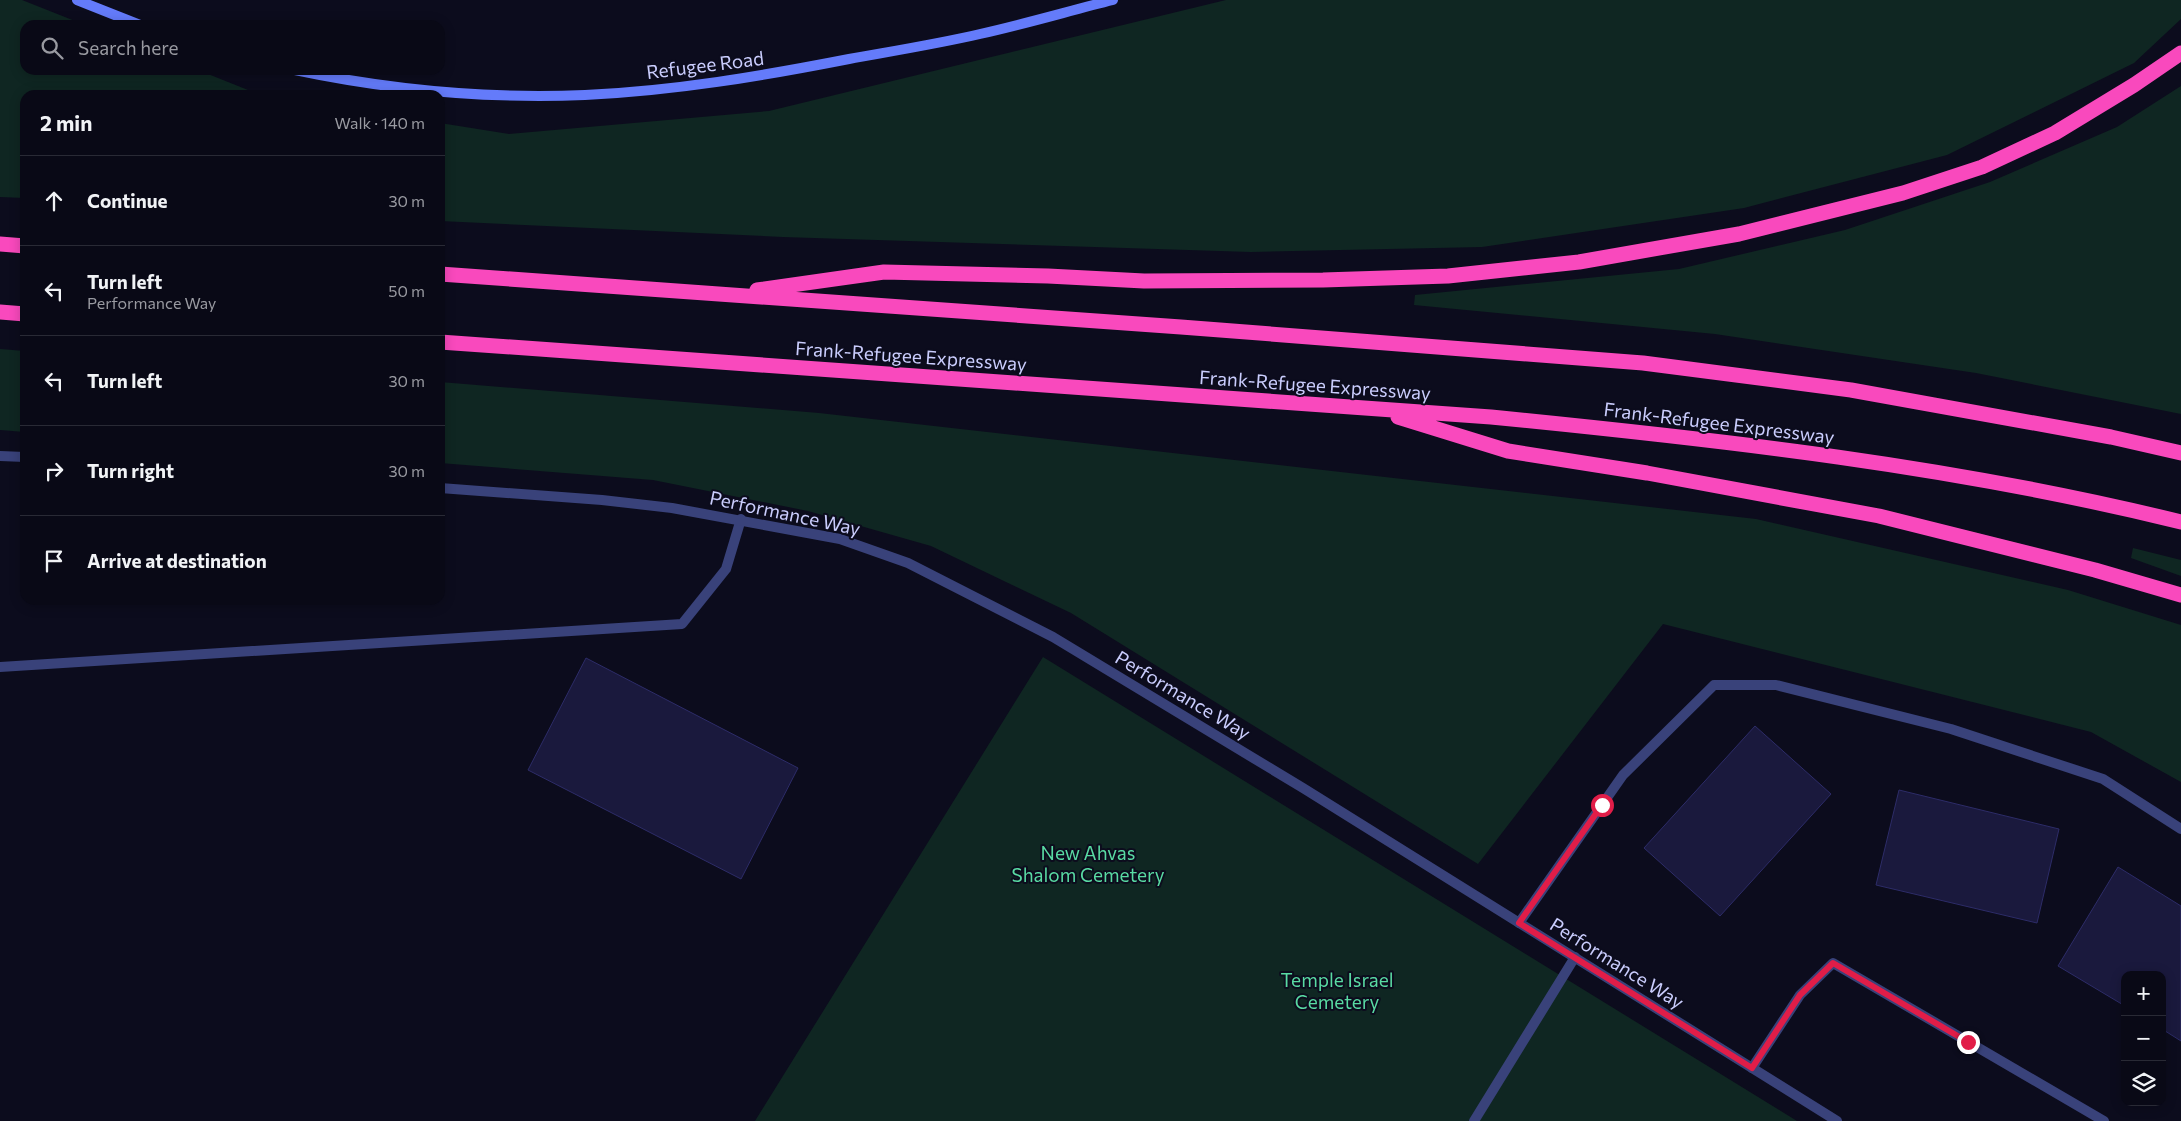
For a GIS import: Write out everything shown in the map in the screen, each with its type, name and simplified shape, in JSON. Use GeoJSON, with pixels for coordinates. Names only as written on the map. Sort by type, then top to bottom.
{"type":"FeatureCollection","features":[{"type":"Feature","properties":{"kind":"highway"},"geometry":{"type":"LineString","coordinates":[[726,294],[884,272],[1048,276],[1144,281],[1323,280],[1448,276],[1578,262],[1739,234],[1903,193],[1982,167],[2056,133],[2134,85],[2181,53]]}},
{"type":"Feature","properties":{"kind":"highway"},"geometry":{"type":"LineString","coordinates":[[0,244],[20,246]]}},
{"type":"Feature","properties":{"kind":"highway"},"geometry":{"type":"LineString","coordinates":[[445,274],[1172,326],[1643,363],[1851,390],[2111,436],[2181,453]]}},
{"type":"Feature","properties":{"kind":"highway"},"geometry":{"type":"LineString","coordinates":[[0,312],[20,314]]}},
{"type":"Feature","properties":{"kind":"highway","name":"Frank-Refugee Expressway"},"geometry":{"type":"LineString","coordinates":[[445,342],[1500,418],[1748,444],[1937,472],[2113,506],[2181,522]]}},
{"type":"Feature","properties":{"kind":"highway"},"geometry":{"type":"LineString","coordinates":[[1372,409],[1508,451],[1647,473],[1879,516],[2095,570],[2181,595]]}},
{"type":"Feature","properties":{"kind":"main road"},"geometry":{"type":"LineString","coordinates":[[77,0],[127,20]]}},
{"type":"Feature","properties":{"kind":"main road","name":"Refugee Road"},"geometry":{"type":"LineString","coordinates":[[445,92],[513,95],[585,95],[658,89],[769,75],[970,36],[1113,0]]}},
{"type":"Feature","properties":{"kind":"main road","name":"Refugee Road"},"geometry":{"type":"LineString","coordinates":[[320,75],[417,90]]}},
{"type":"Feature","properties":{"kind":"street"},"geometry":{"type":"LineString","coordinates":[[0,456],[20,457]]}},
{"type":"Feature","properties":{"kind":"street","name":"Performance Way"},"geometry":{"type":"LineString","coordinates":[[445,488],[602,500],[672,508],[741,519],[840,539],[908,563],[1053,637],[1575,957],[1837,1121]]}},
{"type":"Feature","properties":{"kind":"street"},"geometry":{"type":"LineString","coordinates":[[0,667],[682,624],[726,569],[741,519]]}},
{"type":"Feature","properties":{"kind":"street"},"geometry":{"type":"LineString","coordinates":[[1519,923],[1623,775],[1714,685],[1776,685],[1951,729],[2103,779],[2181,829]]}},
{"type":"Feature","properties":{"kind":"street"},"geometry":{"type":"LineString","coordinates":[[1474,1121],[1575,957]]}},
{"type":"Feature","properties":{"kind":"street"},"geometry":{"type":"LineString","coordinates":[[1752,1068],[1800,995],[1833,963],[2104,1121]]}},
{"type":"Feature","properties":{"kind":"green space"},"geometry":{"type":"Polygon","coordinates":[[[0,0],[22,0],[72,20],[20,20],[20,75],[210,75],[248,90],[20,90],[20,198],[0,197],[0,0]]]}},
{"type":"Feature","properties":{"kind":"green space"},"geometry":{"type":"Polygon","coordinates":[[[1226,0],[2181,0],[2181,19],[2134,63],[1947,155],[1744,208],[1482,247],[1251,252],[783,237],[445,221],[445,124],[509,134],[769,111],[1226,0]]]}},
{"type":"Feature","properties":{"kind":"green space"},"geometry":{"type":"Polygon","coordinates":[[[2181,86],[2181,414],[1976,373],[1715,334],[1414,305],[1415,295],[1679,269],[1845,230],[1990,182],[2117,127],[2181,86]]]}},
{"type":"Feature","properties":{"kind":"green space"},"geometry":{"type":"Polygon","coordinates":[[[0,349],[20,351],[20,432],[0,430],[0,349]]]}},
{"type":"Feature","properties":{"kind":"green space"},"geometry":{"type":"Polygon","coordinates":[[[445,382],[819,413],[1756,519],[2068,590],[2181,625],[2181,782],[2091,732],[1663,624],[1478,864],[1071,613],[931,546],[808,511],[653,480],[445,463],[445,382]]]}},
{"type":"Feature","properties":{"kind":"green space"},"geometry":{"type":"Polygon","coordinates":[[[2133,548],[2181,560],[2181,576],[2131,558],[2133,548]]]}},
{"type":"Feature","properties":{"kind":"green space"},"geometry":{"type":"Polygon","coordinates":[[[1043,657],[1797,1121],[755,1121],[1043,657]]]}},
{"type":"Feature","properties":{"kind":"building"},"geometry":{"type":"Polygon","coordinates":[[[586,658],[798,768],[741,879],[528,770],[586,658]]]}},
{"type":"Feature","properties":{"kind":"building"},"geometry":{"type":"Polygon","coordinates":[[[1755,726],[1831,794],[1720,916],[1644,848],[1755,726]]]}},
{"type":"Feature","properties":{"kind":"building"},"geometry":{"type":"Polygon","coordinates":[[[1899,790],[2059,829],[2037,923],[1876,885],[1899,790]]]}},
{"type":"Feature","properties":{"kind":"building"},"geometry":{"type":"Polygon","coordinates":[[[2118,867],[2181,906],[2181,1041],[2166,1032],[2166,971],[2121,971],[2121,1004],[2058,966],[2118,867]]]}},
{"type":"Feature","properties":{"kind":"route"},"geometry":{"type":"LineString","coordinates":[[1602,805],[1519,923],[1752,1068],[1800,995],[1833,963],[1968,1042]]}},
{"type":"Feature","properties":{"kind":"park label","name":"New Ahvas Shalom Cemetery"},"geometry":{"type":"Point","coordinates":[1088,864]}},
{"type":"Feature","properties":{"kind":"park label","name":"Temple Israel Cemetery"},"geometry":{"type":"Point","coordinates":[1337,991]}}]}
